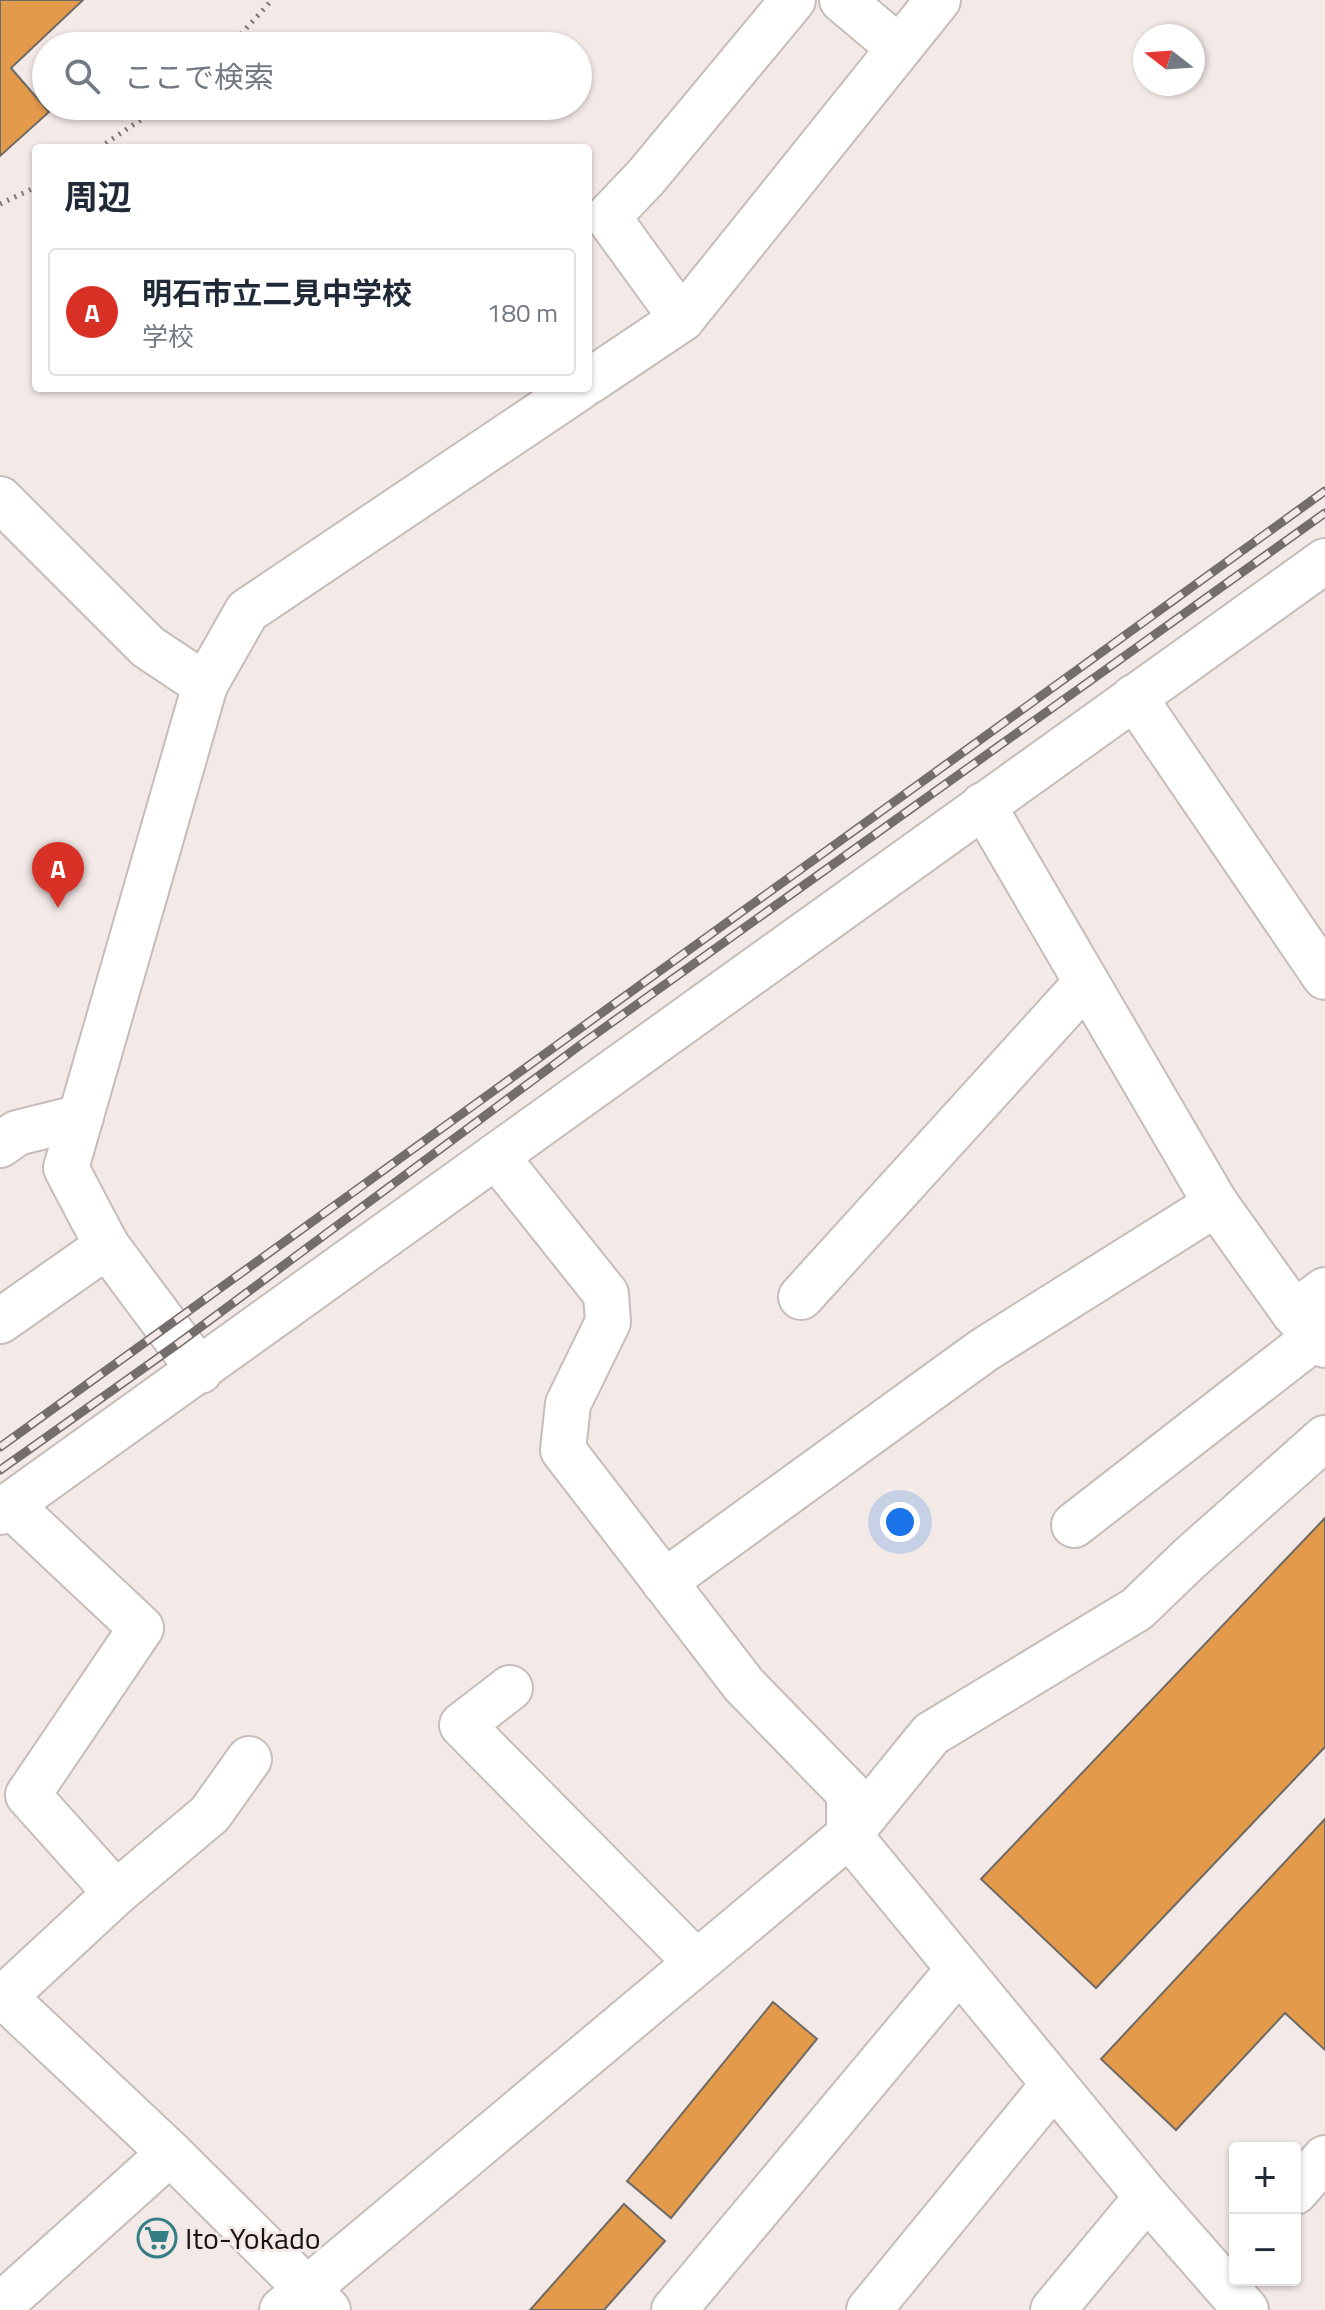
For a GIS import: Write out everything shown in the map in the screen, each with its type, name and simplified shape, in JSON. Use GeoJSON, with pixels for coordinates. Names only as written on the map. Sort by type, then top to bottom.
{"type":"FeatureCollection","features":[{"type":"Feature","properties":{"kind":"street"},"geometry":{"type":"LineString","coordinates":[[682,319],[608,217],[646,177],[793,0]]}},
{"type":"Feature","properties":{"kind":"street"},"geometry":{"type":"LineString","coordinates":[[842,0],[899,48]]}},
{"type":"Feature","properties":{"kind":"street"},"geometry":{"type":"LineString","coordinates":[[592,379],[682,319],[938,0]]}},
{"type":"Feature","properties":{"kind":"street"},"geometry":{"type":"LineString","coordinates":[[200,1371],[107,1246],[66,1168],[205,685],[247,611],[573,392]]}},
{"type":"Feature","properties":{"kind":"street"},"geometry":{"type":"LineString","coordinates":[[0,499],[148,647],[205,685]]}},
{"type":"Feature","properties":{"kind":"street"},"geometry":{"type":"LineString","coordinates":[[116,1893],[28,1795],[141,1628],[5,1509],[1325,561]]}},
{"type":"Feature","properties":{"kind":"street"},"geometry":{"type":"LineString","coordinates":[[1134,697],[1325,977]]}},
{"type":"Feature","properties":{"kind":"street"},"geometry":{"type":"LineString","coordinates":[[983,805],[1216,1204],[1315,1321],[1074,1525]]}},
{"type":"Feature","properties":{"kind":"street"},"geometry":{"type":"LineString","coordinates":[[801,1297],[1086,983]]}},
{"type":"Feature","properties":{"kind":"street"},"geometry":{"type":"LineString","coordinates":[[0,1145],[17,1133],[81,1117]]}},
{"type":"Feature","properties":{"kind":"street"},"geometry":{"type":"LineString","coordinates":[[496,1156],[606,1294],[608,1322],[568,1404],[563,1450],[744,1685],[849,1793],[849,1835],[1147,2197],[1229,2280]]}},
{"type":"Feature","properties":{"kind":"street"},"geometry":{"type":"LineString","coordinates":[[664,1582],[984,1350],[1216,1204]]}},
{"type":"Feature","properties":{"kind":"street"},"geometry":{"type":"LineString","coordinates":[[0,1321],[107,1246]]}},
{"type":"Feature","properties":{"kind":"street"},"geometry":{"type":"LineString","coordinates":[[249,1759],[210,1814],[2,1995],[170,2153],[306,2302],[696,1962],[849,1835],[931,1734],[1137,1609],[1325,1438]]}},
{"type":"Feature","properties":{"kind":"street"},"geometry":{"type":"LineString","coordinates":[[510,1688],[462,1725],[696,1962]]}},
{"type":"Feature","properties":{"kind":"street"},"geometry":{"type":"LineString","coordinates":[[674,2310],[959,1969]]}},
{"type":"Feature","properties":{"kind":"street"},"geometry":{"type":"LineString","coordinates":[[869,2310],[1054,2084]]}},
{"type":"Feature","properties":{"kind":"street"},"geometry":{"type":"LineString","coordinates":[[0,2306],[170,2153]]}},
{"type":"Feature","properties":{"kind":"street"},"geometry":{"type":"LineString","coordinates":[[1301,2185],[1325,2158]]}},
{"type":"Feature","properties":{"kind":"street"},"geometry":{"type":"LineString","coordinates":[[1053,2310],[1147,2197]]}},
{"type":"Feature","properties":{"kind":"path"},"geometry":{"type":"LineString","coordinates":[[243,32],[272,0]]}},
{"type":"Feature","properties":{"kind":"path"},"geometry":{"type":"LineString","coordinates":[[105,144],[140,120]]}},
{"type":"Feature","properties":{"kind":"path"},"geometry":{"type":"LineString","coordinates":[[0,204],[32,189]]}},
{"type":"Feature","properties":{"kind":"building"},"geometry":{"type":"Polygon","coordinates":[[[0,0],[83,0],[49,32],[32,32],[32,48],[11,68],[32,92],[32,120],[40,120],[0,156],[0,0]]]}},
{"type":"Feature","properties":{"kind":"building"},"geometry":{"type":"Polygon","coordinates":[[[1325,1518],[1325,1747],[1096,1988],[981,1879],[1325,1518]]]}},
{"type":"Feature","properties":{"kind":"building"},"geometry":{"type":"Polygon","coordinates":[[[1325,1819],[1325,2050],[1285,2013],[1176,2130],[1101,2059],[1325,1819]]]}},
{"type":"Feature","properties":{"kind":"building"},"geometry":{"type":"Polygon","coordinates":[[[773,2002],[817,2039],[671,2218],[627,2181],[773,2002]]]}},
{"type":"Feature","properties":{"kind":"building"},"geometry":{"type":"Polygon","coordinates":[[[624,2204],[665,2241],[604,2310],[530,2310],[624,2204]]]}},
{"type":"Feature","properties":{"kind":"railway"},"geometry":{"type":"LineString","coordinates":[[0,1447],[1325,491]]}},
{"type":"Feature","properties":{"kind":"railway"},"geometry":{"type":"LineString","coordinates":[[0,1470],[179,1343],[583,1043],[1325,513]]}},
{"type":"Feature","properties":{"kind":"place","name":"明石市立二見中学校"},"geometry":{"type":"Point","coordinates":[58,908]}},
{"type":"Feature","properties":{"kind":"place","name":"Ito-Yokado"},"geometry":{"type":"Point","coordinates":[157,2238]}}]}
